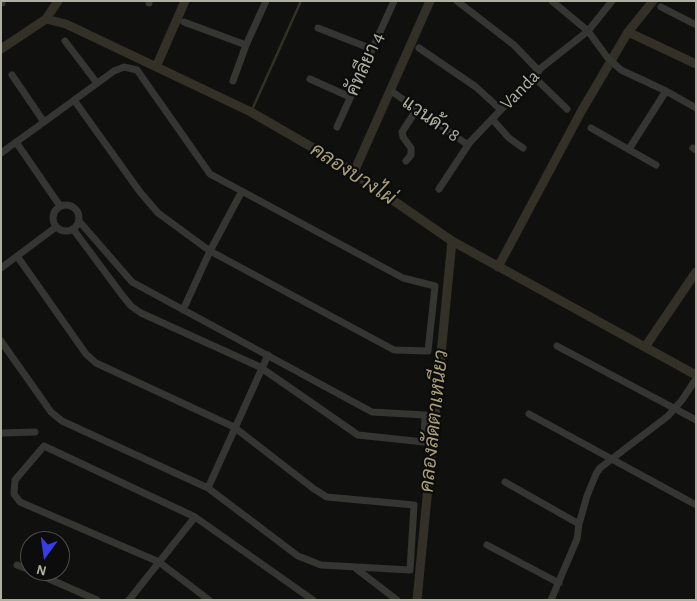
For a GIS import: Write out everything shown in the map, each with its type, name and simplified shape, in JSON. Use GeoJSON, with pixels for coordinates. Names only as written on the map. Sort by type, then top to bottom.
{"type":"FeatureCollection","features":[{"type":"Feature","properties":{"kind":"street"},"geometry":{"type":"LineString","coordinates":[[234,81],[246,45],[266,1]]}},
{"type":"Feature","properties":{"kind":"street"},"geometry":{"type":"LineString","coordinates":[[457,1],[514,45],[567,109]]}},
{"type":"Feature","properties":{"kind":"street"},"geometry":{"type":"LineString","coordinates":[[552,1],[588,31],[607,57],[617,66],[627,73],[693,106]]}},
{"type":"Feature","properties":{"kind":"street","name":"Vanda"},"geometry":{"type":"LineString","coordinates":[[439,189],[468,145],[536,73],[588,31],[612,1]]}},
{"type":"Feature","properties":{"kind":"street","name":"คัทลียา 4"},"geometry":{"type":"LineString","coordinates":[[337,127],[392,2]]}},
{"type":"Feature","properties":{"kind":"street"},"geometry":{"type":"LineString","coordinates":[[661,7],[696,24]]}},
{"type":"Feature","properties":{"kind":"street"},"geometry":{"type":"LineString","coordinates":[[184,22],[246,45]]}},
{"type":"Feature","properties":{"kind":"street"},"geometry":{"type":"LineString","coordinates":[[318,28],[372,49]]}},
{"type":"Feature","properties":{"kind":"street"},"geometry":{"type":"LineString","coordinates":[[65,42],[97,83]]}},
{"type":"Feature","properties":{"kind":"street"},"geometry":{"type":"LineString","coordinates":[[419,48],[476,87],[501,110]]}},
{"type":"Feature","properties":{"kind":"street"},"geometry":{"type":"LineString","coordinates":[[1,153],[97,83],[114,71],[124,68],[137,70],[210,174],[403,278],[435,286],[428,351],[394,350],[210,251],[158,213],[140,192],[74,100]]}},
{"type":"Feature","properties":{"kind":"street"},"geometry":{"type":"LineString","coordinates":[[12,74],[44,122]]}},
{"type":"Feature","properties":{"kind":"street"},"geometry":{"type":"LineString","coordinates":[[310,79],[350,97]]}},
{"type":"Feature","properties":{"kind":"street"},"geometry":{"type":"LineString","coordinates":[[629,149],[666,91]]}},
{"type":"Feature","properties":{"kind":"street","name":"แวนด้า 8"},"geometry":{"type":"LineString","coordinates":[[394,93],[468,145]]}},
{"type":"Feature","properties":{"kind":"street"},"geometry":{"type":"LineString","coordinates":[[406,161],[411,155],[411,148],[402,132],[417,109]]}},
{"type":"Feature","properties":{"kind":"street"},"geometry":{"type":"LineString","coordinates":[[492,119],[509,138],[523,148]]}},
{"type":"Feature","properties":{"kind":"street"},"geometry":{"type":"LineString","coordinates":[[591,128],[656,164]]}},
{"type":"Feature","properties":{"kind":"street"},"geometry":{"type":"LineString","coordinates":[[16,142],[60,206]]}},
{"type":"Feature","properties":{"kind":"street"},"geometry":{"type":"LineString","coordinates":[[183,310],[210,251],[242,191]]}},
{"type":"Feature","properties":{"kind":"street"},"geometry":{"type":"LineString","coordinates":[[60,206],[73,206],[79,213],[79,221],[73,230],[64,231],[56,227],[53,216],[60,206]]}},
{"type":"Feature","properties":{"kind":"street"},"geometry":{"type":"LineString","coordinates":[[73,230],[131,306],[141,313],[262,368],[358,435],[424,442],[425,415],[372,412],[132,282],[79,221]]}},
{"type":"Feature","properties":{"kind":"street"},"geometry":{"type":"LineString","coordinates":[[1,268],[56,227]]}},
{"type":"Feature","properties":{"kind":"street"},"geometry":{"type":"LineString","coordinates":[[1,341],[51,412],[62,421],[208,488],[298,556],[321,565],[410,570],[414,504],[327,497],[235,428],[96,363],[86,354],[17,256]]}},
{"type":"Feature","properties":{"kind":"street"},"geometry":{"type":"LineString","coordinates":[[557,346],[696,420]]}},
{"type":"Feature","properties":{"kind":"street"},"geometry":{"type":"LineString","coordinates":[[208,488],[268,355]]}},
{"type":"Feature","properties":{"kind":"street"},"geometry":{"type":"LineString","coordinates":[[551,600],[577,539],[579,524],[596,474],[600,468],[657,426],[675,409],[694,382]]}},
{"type":"Feature","properties":{"kind":"street"},"geometry":{"type":"LineString","coordinates":[[528,414],[696,505]]}},
{"type":"Feature","properties":{"kind":"street"},"geometry":{"type":"LineString","coordinates":[[1,433],[35,432]]}},
{"type":"Feature","properties":{"kind":"street"},"geometry":{"type":"LineString","coordinates":[[209,600],[159,562],[20,502],[14,494],[15,480],[44,446],[195,517],[313,600]]}},
{"type":"Feature","properties":{"kind":"street"},"geometry":{"type":"LineString","coordinates":[[505,482],[579,524]]}},
{"type":"Feature","properties":{"kind":"street"},"geometry":{"type":"LineString","coordinates":[[129,600],[195,517]]}},
{"type":"Feature","properties":{"kind":"street"},"geometry":{"type":"LineString","coordinates":[[487,545],[559,583]]}},
{"type":"Feature","properties":{"kind":"street"},"geometry":{"type":"LineString","coordinates":[[353,567],[397,600]]}},
{"type":"Feature","properties":{"kind":"street"},"geometry":{"type":"LineString","coordinates":[[54,581],[97,600]]}},
{"type":"Feature","properties":{"kind":"waterway"},"geometry":{"type":"LineString","coordinates":[[46,19],[58,1]]}},
{"type":"Feature","properties":{"kind":"waterway"},"geometry":{"type":"LineString","coordinates":[[156,67],[185,1]]}},
{"type":"Feature","properties":{"kind":"waterway"},"geometry":{"type":"LineString","coordinates":[[251,112],[301,1]]}},
{"type":"Feature","properties":{"kind":"waterway"},"geometry":{"type":"LineString","coordinates":[[354,172],[430,1]]}},
{"type":"Feature","properties":{"kind":"waterway"},"geometry":{"type":"LineString","coordinates":[[498,267],[582,110],[628,32],[653,1]]}},
{"type":"Feature","properties":{"kind":"waterway","name":"คลองบางไผ่"},"geometry":{"type":"LineString","coordinates":[[1,49],[46,19],[66,24],[251,112],[339,163],[452,241],[696,375]]}},
{"type":"Feature","properties":{"kind":"waterway"},"geometry":{"type":"LineString","coordinates":[[628,32],[696,64]]}},
{"type":"Feature","properties":{"kind":"waterway","name":"คลองลัดตาเหนียว"},"geometry":{"type":"LineString","coordinates":[[417,600],[452,241]]}},
{"type":"Feature","properties":{"kind":"waterway"},"geometry":{"type":"LineString","coordinates":[[645,347],[696,272]]}}]}
